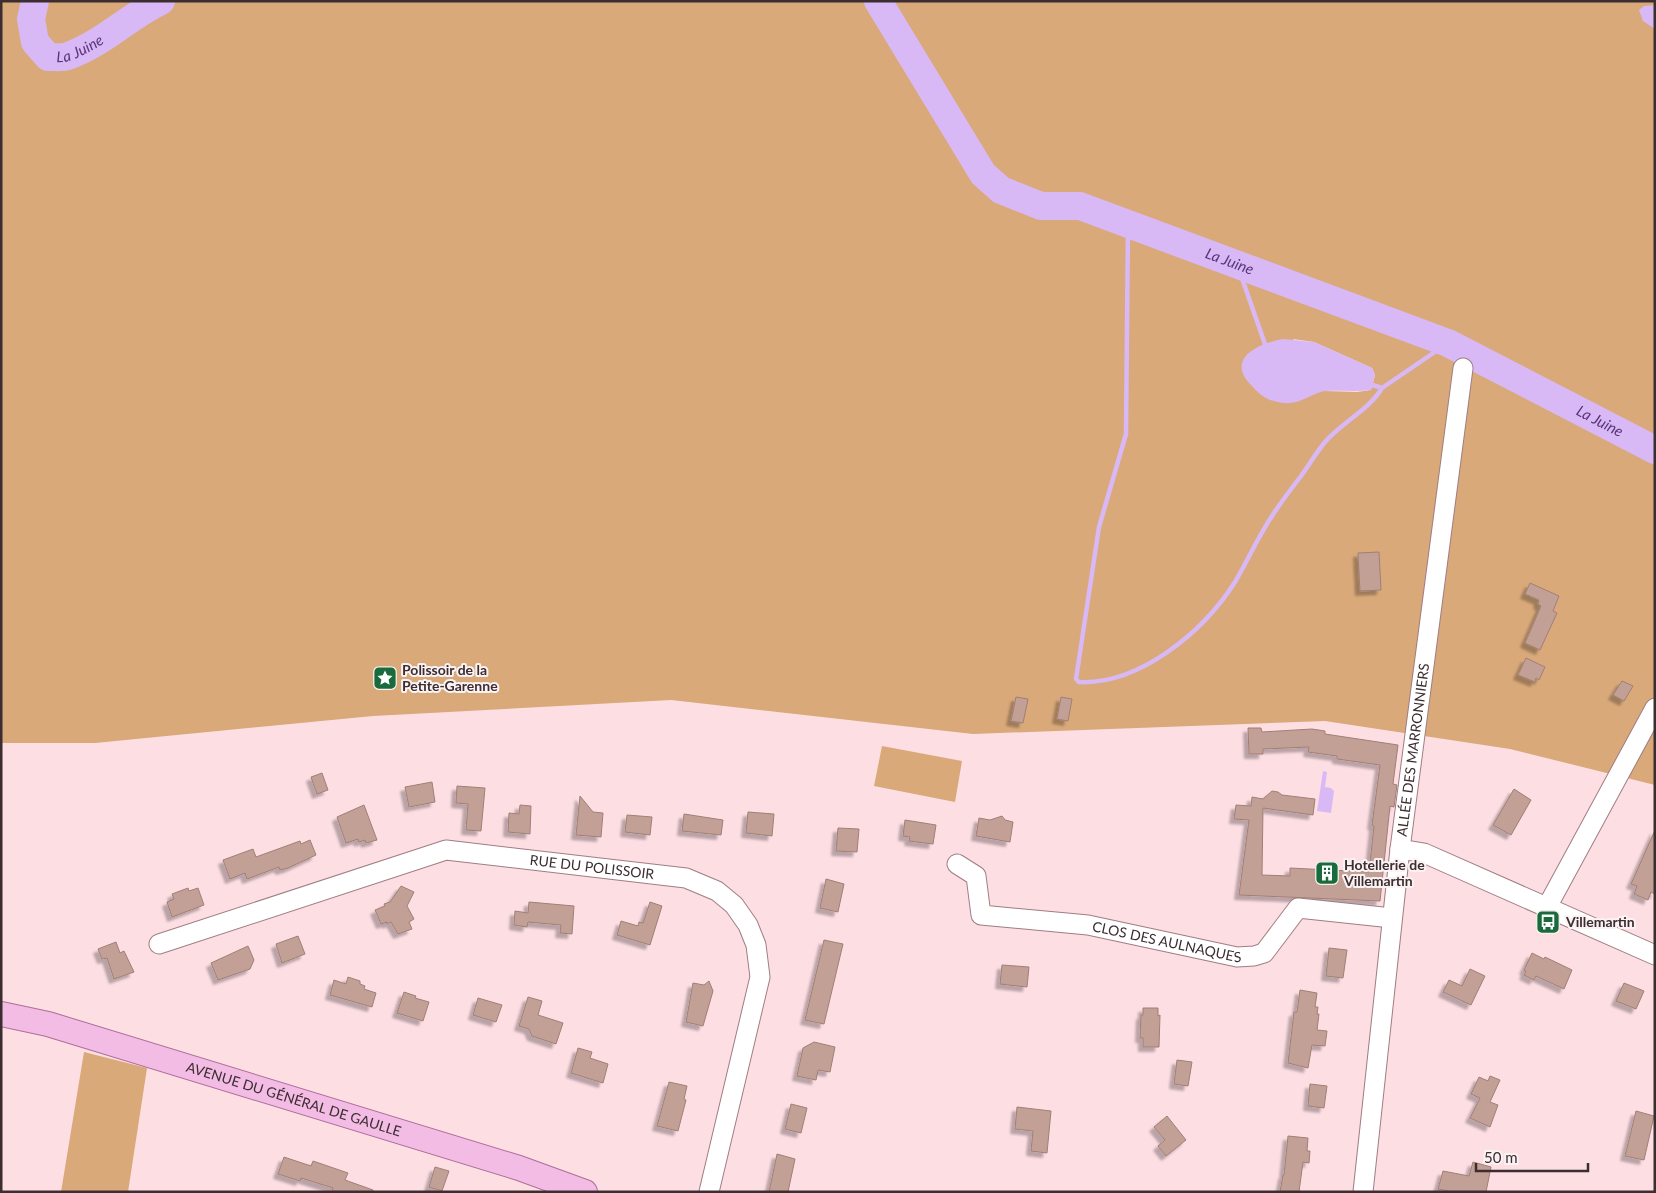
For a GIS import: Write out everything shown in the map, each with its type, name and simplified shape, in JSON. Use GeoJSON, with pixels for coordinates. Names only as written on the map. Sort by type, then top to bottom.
{"type":"FeatureCollection","features":[{"type":"Feature","properties":{"kind":"main road","name":"AVENUE DU GÉNÉRAL DE GAULLE"},"geometry":{"type":"LineString","coordinates":[[1,1014],[58,1027],[519,1168],[585,1192]]}},
{"type":"Feature","properties":{"kind":"street","name":"ALLÉE DES MARRONNIERS"},"geometry":{"type":"LineString","coordinates":[[1363,1192],[1400,849],[1463,368]]}},
{"type":"Feature","properties":{"kind":"street"},"geometry":{"type":"LineString","coordinates":[[1547,906],[1655,708]]}},
{"type":"Feature","properties":{"kind":"street"},"geometry":{"type":"LineString","coordinates":[[1400,849],[1424,853],[1655,955]]}},
{"type":"Feature","properties":{"kind":"street","name":"RUE DU POLISSOIR"},"geometry":{"type":"LineString","coordinates":[[159,944],[446,850],[686,878],[717,891],[734,905],[748,925],[756,945],[760,977],[709,1192]]}},
{"type":"Feature","properties":{"kind":"street","name":"CLOS DES AULNAQUES"},"geometry":{"type":"LineString","coordinates":[[957,864],[976,876],[981,915],[1088,925],[1237,957],[1254,956],[1264,953],[1298,908],[1392,918]]}},
{"type":"Feature","properties":{"kind":"shaded area"},"geometry":{"type":"Polygon","coordinates":[[[1,1],[1655,1],[1655,785],[1510,749],[1325,721],[973,734],[671,700],[373,716],[95,743],[1,743],[1,1]],[[1293,339],[1324,391],[1357,392],[1371,390],[1375,375],[1372,368],[1314,342],[1293,339]]]}},
{"type":"Feature","properties":{"kind":"shaded area"},"geometry":{"type":"Polygon","coordinates":[[[1655,5],[1655,29],[1643,21],[1639,10],[1644,6],[1655,5]]]}},
{"type":"Feature","properties":{"kind":"shaded area"},"geometry":{"type":"Polygon","coordinates":[[[1283,339],[1314,342],[1372,368],[1375,375],[1371,390],[1325,391],[1294,403],[1270,400],[1256,390],[1244,376],[1243,360],[1248,354],[1264,344],[1283,339]]]}},
{"type":"Feature","properties":{"kind":"shaded area"},"geometry":{"type":"Polygon","coordinates":[[[882,746],[962,761],[955,802],[874,786],[882,746]]]}},
{"type":"Feature","properties":{"kind":"shaded area"},"geometry":{"type":"Polygon","coordinates":[[[1323,771],[1327,772],[1325,787],[1331,788],[1334,791],[1331,813],[1317,811],[1323,771]]]}},
{"type":"Feature","properties":{"kind":"shaded area"},"geometry":{"type":"Polygon","coordinates":[[[84,1052],[147,1068],[128,1192],[61,1192],[84,1052]]]}},
{"type":"Feature","properties":{"kind":"building"},"geometry":{"type":"Polygon","coordinates":[[[1379,552],[1381,590],[1360,591],[1358,553],[1379,552]]]}},
{"type":"Feature","properties":{"kind":"building"},"geometry":{"type":"Polygon","coordinates":[[[1530,583],[1559,596],[1553,611],[1557,613],[1540,650],[1525,643],[1541,606],[1538,604],[1539,600],[1525,594],[1530,583]]]}},
{"type":"Feature","properties":{"kind":"building"},"geometry":{"type":"Polygon","coordinates":[[[1526,658],[1545,667],[1539,680],[1536,678],[1535,682],[1518,675],[1526,658]]]}},
{"type":"Feature","properties":{"kind":"building"},"geometry":{"type":"Polygon","coordinates":[[[1622,681],[1633,686],[1624,701],[1613,695],[1622,681]]]}},
{"type":"Feature","properties":{"kind":"building"},"geometry":{"type":"Polygon","coordinates":[[[1016,697],[1028,699],[1023,723],[1011,721],[1016,697]]]}},
{"type":"Feature","properties":{"kind":"building"},"geometry":{"type":"Polygon","coordinates":[[[1061,697],[1072,699],[1068,721],[1057,719],[1061,697]]]}},
{"type":"Feature","properties":{"kind":"building"},"geometry":{"type":"Polygon","coordinates":[[[1248,728],[1261,728],[1262,732],[1312,729],[1325,731],[1325,734],[1398,745],[1393,784],[1397,785],[1394,807],[1390,806],[1380,901],[1239,895],[1249,820],[1234,819],[1236,805],[1251,806],[1252,797],[1263,799],[1272,791],[1282,795],[1315,799],[1313,815],[1263,808],[1262,875],[1290,876],[1290,868],[1369,872],[1374,826],[1372,825],[1380,765],[1337,759],[1337,756],[1308,752],[1309,747],[1263,749],[1263,754],[1249,754],[1248,728]]]}},
{"type":"Feature","properties":{"kind":"building"},"geometry":{"type":"Polygon","coordinates":[[[322,773],[328,790],[317,794],[311,777],[322,773]]]}},
{"type":"Feature","properties":{"kind":"building"},"geometry":{"type":"Polygon","coordinates":[[[432,782],[435,802],[409,807],[405,787],[432,782]]]}},
{"type":"Feature","properties":{"kind":"building"},"geometry":{"type":"Polygon","coordinates":[[[457,786],[485,788],[481,831],[466,830],[468,804],[456,803],[457,786]]]}},
{"type":"Feature","properties":{"kind":"building"},"geometry":{"type":"Polygon","coordinates":[[[1514,789],[1531,800],[1511,835],[1493,825],[1514,789]]]}},
{"type":"Feature","properties":{"kind":"building"},"geometry":{"type":"Polygon","coordinates":[[[580,796],[593,812],[603,813],[601,837],[576,835],[580,796]]]}},
{"type":"Feature","properties":{"kind":"building"},"geometry":{"type":"Polygon","coordinates":[[[364,805],[377,840],[366,843],[365,840],[359,842],[358,839],[346,843],[337,817],[364,805]]]}},
{"type":"Feature","properties":{"kind":"building"},"geometry":{"type":"Polygon","coordinates":[[[520,805],[531,806],[530,834],[508,832],[509,813],[519,814],[520,805]]]}},
{"type":"Feature","properties":{"kind":"building"},"geometry":{"type":"Polygon","coordinates":[[[748,812],[774,814],[772,836],[746,833],[748,812]]]}},
{"type":"Feature","properties":{"kind":"building"},"geometry":{"type":"Polygon","coordinates":[[[684,814],[723,820],[721,835],[682,831],[684,814]]]}},
{"type":"Feature","properties":{"kind":"building"},"geometry":{"type":"Polygon","coordinates":[[[627,815],[652,817],[650,835],[625,832],[627,815]]]}},
{"type":"Feature","properties":{"kind":"building"},"geometry":{"type":"Polygon","coordinates":[[[1002,816],[1005,820],[1013,822],[1010,842],[976,836],[979,818],[990,820],[1002,816]]]}},
{"type":"Feature","properties":{"kind":"building"},"geometry":{"type":"Polygon","coordinates":[[[905,820],[936,825],[933,844],[909,841],[910,837],[903,836],[905,820]]]}},
{"type":"Feature","properties":{"kind":"building"},"geometry":{"type":"Polygon","coordinates":[[[838,828],[859,829],[857,852],[836,851],[838,828]]]}},
{"type":"Feature","properties":{"kind":"building"},"geometry":{"type":"Polygon","coordinates":[[[1655,830],[1655,894],[1651,892],[1648,900],[1634,894],[1637,886],[1631,884],[1655,830]]]}},
{"type":"Feature","properties":{"kind":"building"},"geometry":{"type":"Polygon","coordinates":[[[310,840],[316,855],[288,868],[280,870],[279,867],[247,879],[245,873],[230,879],[223,860],[253,849],[256,857],[300,841],[301,844],[310,840]]]}},
{"type":"Feature","properties":{"kind":"building"},"geometry":{"type":"Polygon","coordinates":[[[826,879],[844,884],[838,912],[820,908],[826,879]]]}},
{"type":"Feature","properties":{"kind":"building"},"geometry":{"type":"Polygon","coordinates":[[[401,886],[414,892],[407,906],[414,919],[409,922],[412,929],[398,934],[391,922],[381,924],[375,910],[390,902],[401,886]]]}},
{"type":"Feature","properties":{"kind":"building"},"geometry":{"type":"Polygon","coordinates":[[[188,888],[189,891],[198,888],[204,905],[172,917],[167,902],[174,899],[172,894],[188,888]]]}},
{"type":"Feature","properties":{"kind":"building"},"geometry":{"type":"Polygon","coordinates":[[[529,902],[574,906],[572,934],[560,933],[561,925],[528,922],[527,927],[514,925],[515,911],[528,913],[529,902]]]}},
{"type":"Feature","properties":{"kind":"building"},"geometry":{"type":"Polygon","coordinates":[[[650,902],[662,906],[650,945],[617,935],[621,921],[638,926],[639,922],[643,923],[650,902]]]}},
{"type":"Feature","properties":{"kind":"building"},"geometry":{"type":"Polygon","coordinates":[[[298,936],[305,954],[282,963],[276,944],[298,936]]]}},
{"type":"Feature","properties":{"kind":"building"},"geometry":{"type":"Polygon","coordinates":[[[824,940],[843,944],[824,1024],[805,1020],[824,940]]]}},
{"type":"Feature","properties":{"kind":"building"},"geometry":{"type":"Polygon","coordinates":[[[116,942],[120,953],[124,951],[134,972],[114,979],[107,958],[102,959],[98,949],[116,942]]]}},
{"type":"Feature","properties":{"kind":"building"},"geometry":{"type":"Polygon","coordinates":[[[248,946],[254,960],[250,969],[218,980],[211,963],[248,946]]]}},
{"type":"Feature","properties":{"kind":"building"},"geometry":{"type":"Polygon","coordinates":[[[1329,948],[1347,950],[1343,978],[1326,976],[1329,948]]]}},
{"type":"Feature","properties":{"kind":"building"},"geometry":{"type":"Polygon","coordinates":[[[1532,953],[1572,970],[1564,989],[1536,976],[1534,980],[1524,975],[1526,971],[1524,970],[1532,953]]]}},
{"type":"Feature","properties":{"kind":"building"},"geometry":{"type":"Polygon","coordinates":[[[1002,965],[1029,967],[1027,987],[1000,984],[1002,965]]]}},
{"type":"Feature","properties":{"kind":"building"},"geometry":{"type":"Polygon","coordinates":[[[1470,969],[1485,976],[1471,1005],[1443,992],[1449,980],[1462,986],[1470,969]]]}},
{"type":"Feature","properties":{"kind":"building"},"geometry":{"type":"Polygon","coordinates":[[[348,977],[360,981],[360,984],[365,986],[364,989],[376,993],[372,1007],[330,995],[334,980],[346,984],[348,977]]]}},
{"type":"Feature","properties":{"kind":"building"},"geometry":{"type":"Polygon","coordinates":[[[709,981],[713,991],[703,1026],[686,1022],[693,983],[704,985],[709,981]]]}},
{"type":"Feature","properties":{"kind":"building"},"geometry":{"type":"Polygon","coordinates":[[[1624,983],[1644,991],[1636,1009],[1616,1001],[1624,983]]]}},
{"type":"Feature","properties":{"kind":"building"},"geometry":{"type":"Polygon","coordinates":[[[1300,990],[1317,993],[1315,1007],[1318,1007],[1317,1014],[1319,1014],[1317,1030],[1327,1031],[1325,1046],[1312,1045],[1308,1068],[1288,1063],[1294,1012],[1297,1012],[1300,990]]]}},
{"type":"Feature","properties":{"kind":"building"},"geometry":{"type":"Polygon","coordinates":[[[404,992],[429,1002],[423,1021],[397,1013],[404,992]]]}},
{"type":"Feature","properties":{"kind":"building"},"geometry":{"type":"Polygon","coordinates":[[[528,997],[542,1001],[538,1015],[563,1023],[556,1044],[532,1036],[529,1029],[519,1026],[528,997]]]}},
{"type":"Feature","properties":{"kind":"building"},"geometry":{"type":"Polygon","coordinates":[[[478,998],[502,1005],[496,1022],[473,1015],[478,998]]]}},
{"type":"Feature","properties":{"kind":"building"},"geometry":{"type":"Polygon","coordinates":[[[1143,1008],[1158,1008],[1158,1016],[1160,1015],[1159,1047],[1143,1047],[1143,1038],[1140,1038],[1143,1008]]]}},
{"type":"Feature","properties":{"kind":"building"},"geometry":{"type":"Polygon","coordinates":[[[814,1042],[835,1047],[830,1072],[818,1070],[816,1080],[797,1076],[803,1048],[814,1042]]]}},
{"type":"Feature","properties":{"kind":"building"},"geometry":{"type":"Polygon","coordinates":[[[578,1048],[592,1052],[590,1058],[608,1064],[603,1083],[571,1073],[578,1048]]]}},
{"type":"Feature","properties":{"kind":"building"},"geometry":{"type":"Polygon","coordinates":[[[1177,1060],[1192,1062],[1188,1086],[1174,1084],[1177,1060]]]}},
{"type":"Feature","properties":{"kind":"building"},"geometry":{"type":"Polygon","coordinates":[[[1490,1076],[1500,1080],[1490,1102],[1498,1105],[1490,1127],[1470,1118],[1480,1098],[1471,1094],[1479,1077],[1488,1081],[1490,1076]]]}},
{"type":"Feature","properties":{"kind":"building"},"geometry":{"type":"Polygon","coordinates":[[[669,1082],[687,1086],[684,1099],[686,1100],[678,1131],[657,1126],[669,1082]]]}},
{"type":"Feature","properties":{"kind":"building"},"geometry":{"type":"Polygon","coordinates":[[[1310,1084],[1327,1086],[1324,1108],[1308,1106],[1310,1084]]]}},
{"type":"Feature","properties":{"kind":"building"},"geometry":{"type":"Polygon","coordinates":[[[791,1104],[807,1108],[801,1133],[785,1129],[791,1104]]]}},
{"type":"Feature","properties":{"kind":"building"},"geometry":{"type":"Polygon","coordinates":[[[1017,1107],[1051,1111],[1047,1153],[1031,1151],[1033,1131],[1015,1129],[1017,1107]]]}},
{"type":"Feature","properties":{"kind":"building"},"geometry":{"type":"Polygon","coordinates":[[[1636,1111],[1654,1116],[1644,1160],[1625,1156],[1636,1111]]]}},
{"type":"Feature","properties":{"kind":"building"},"geometry":{"type":"Polygon","coordinates":[[[1167,1116],[1186,1140],[1166,1156],[1158,1146],[1165,1140],[1154,1127],[1167,1116]]]}},
{"type":"Feature","properties":{"kind":"building"},"geometry":{"type":"Polygon","coordinates":[[[1288,1136],[1308,1138],[1307,1151],[1310,1151],[1309,1163],[1303,1162],[1299,1192],[1280,1192],[1284,1175],[1288,1136]]]}},
{"type":"Feature","properties":{"kind":"building"},"geometry":{"type":"Polygon","coordinates":[[[777,1154],[795,1159],[788,1192],[769,1192],[777,1154]]]}},
{"type":"Feature","properties":{"kind":"building"},"geometry":{"type":"Polygon","coordinates":[[[284,1157],[311,1166],[313,1161],[348,1173],[345,1180],[373,1190],[373,1192],[332,1192],[333,1188],[301,1178],[300,1181],[278,1174],[284,1157]]]}},
{"type":"Feature","properties":{"kind":"building"},"geometry":{"type":"Polygon","coordinates":[[[1473,1162],[1491,1167],[1486,1192],[1452,1192],[1438,1189],[1443,1171],[1469,1176],[1473,1162]]]}},
{"type":"Feature","properties":{"kind":"building"},"geometry":{"type":"Polygon","coordinates":[[[435,1167],[449,1171],[442,1191],[429,1187],[435,1167]]]}},
{"type":"Feature","properties":{"kind":"waterway","name":"La Juine"},"geometry":{"type":"LineString","coordinates":[[35,1],[31,19],[35,42],[48,57],[63,57],[80,51],[104,38],[149,7],[161,1]]}},
{"type":"Feature","properties":{"kind":"waterway","name":"La Juine"},"geometry":{"type":"LineString","coordinates":[[878,1],[983,174],[1001,190],[1041,206],[1080,206],[1448,343],[1655,450]]}},
{"type":"Feature","properties":{"kind":"waterway"},"geometry":{"type":"LineString","coordinates":[[1128,224],[1126,434],[1099,527],[1076,679],[1079,682],[1102,681],[1125,675],[1147,665],[1168,652],[1188,636],[1206,619],[1235,582],[1272,516],[1325,442],[1370,403],[1382,388],[1448,343]]}},
{"type":"Feature","properties":{"kind":"waterway"},"geometry":{"type":"LineString","coordinates":[[1237,264],[1266,347]]}},
{"type":"Feature","properties":{"kind":"waterway"},"geometry":{"type":"LineString","coordinates":[[1366,383],[1382,388]]}},
{"type":"Feature","properties":{"kind":"place","name":"Polissoir de la Petite-Garenne"},"geometry":{"type":"Point","coordinates":[385,678]}},
{"type":"Feature","properties":{"kind":"place","name":"Hotellerie de Villemartin"},"geometry":{"type":"Point","coordinates":[1327,873]}},
{"type":"Feature","properties":{"kind":"place","name":"Villemartin"},"geometry":{"type":"Point","coordinates":[1548,922]}}]}
